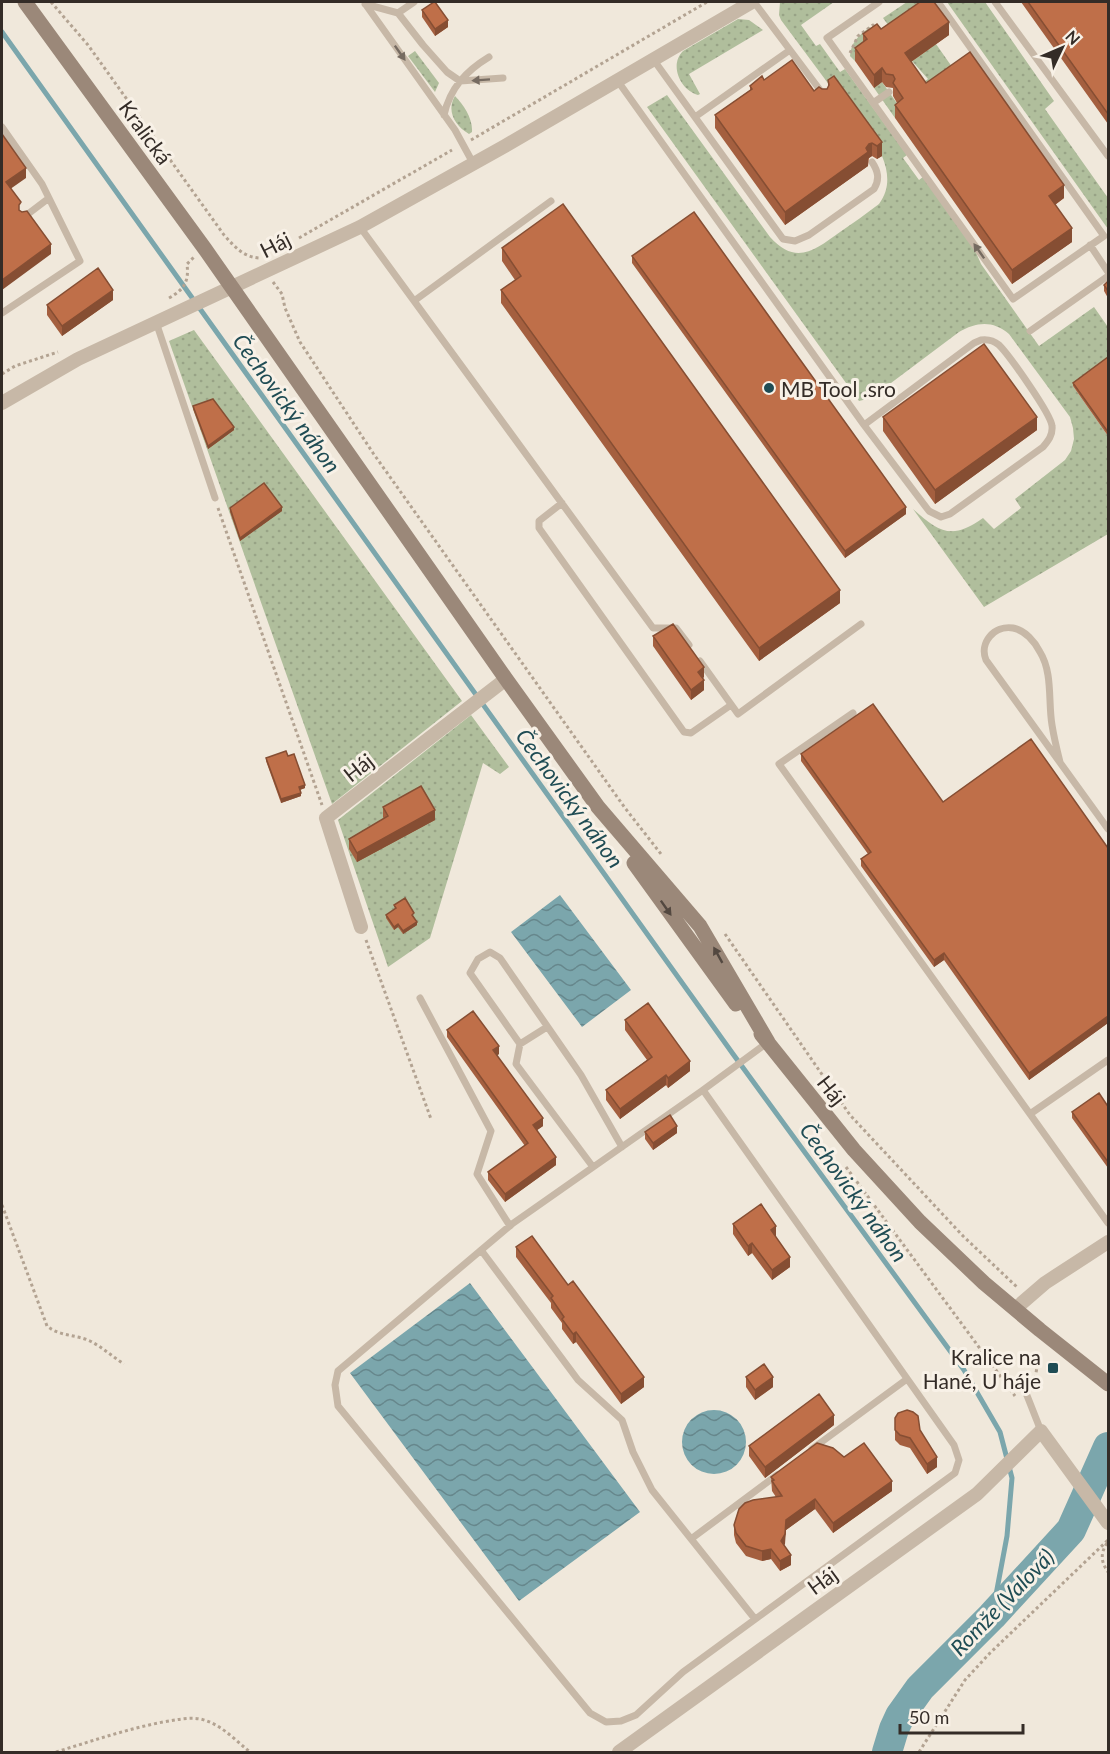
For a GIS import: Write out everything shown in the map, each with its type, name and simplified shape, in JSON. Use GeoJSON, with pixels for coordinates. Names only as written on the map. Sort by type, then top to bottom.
{"type":"FeatureCollection","features":[{"type":"Feature","properties":{"kind":"main road","name":"Kralická"},"geometry":{"type":"LineString","coordinates":[[26,2],[232,287]]}},
{"type":"Feature","properties":{"kind":"main road","name":"Háj"},"geometry":{"type":"LineString","coordinates":[[232,287],[598,807],[617,839],[686,936],[835,1128],[895,1196],[951,1252],[1015,1309],[1106,1382]]}},
{"type":"Feature","properties":{"kind":"street","name":"Háj"},"geometry":{"type":"LineString","coordinates":[[232,287],[360,227],[753,2]]}},
{"type":"Feature","properties":{"kind":"street"},"geometry":{"type":"LineString","coordinates":[[2,403],[67,364],[232,287]]}},
{"type":"Feature","properties":{"kind":"street","name":"Háj"},"geometry":{"type":"LineString","coordinates":[[326,818],[506,679]]}},
{"type":"Feature","properties":{"kind":"street"},"geometry":{"type":"LineString","coordinates":[[326,818],[362,927]]}},
{"type":"Feature","properties":{"kind":"street"},"geometry":{"type":"LineString","coordinates":[[1015,1309],[1039,1288],[1108,1242]]}},
{"type":"Feature","properties":{"kind":"street","name":"Háj"},"geometry":{"type":"LineString","coordinates":[[619,1752],[977,1494],[1041,1431]]}},
{"type":"Feature","properties":{"kind":"street"},"geometry":{"type":"LineString","coordinates":[[1041,1431],[1106,1520]]}},
{"type":"Feature","properties":{"kind":"lane"},"geometry":{"type":"LineString","coordinates":[[398,13],[414,2]]}},
{"type":"Feature","properties":{"kind":"lane"},"geometry":{"type":"LineString","coordinates":[[753,2],[824,97]]}},
{"type":"Feature","properties":{"kind":"lane"},"geometry":{"type":"LineString","coordinates":[[879,2],[827,38],[1013,299],[1090,246],[1106,239],[938,2]]}},
{"type":"Feature","properties":{"kind":"lane"},"geometry":{"type":"LineString","coordinates":[[995,2],[1108,156]]}},
{"type":"Feature","properties":{"kind":"lane"},"geometry":{"type":"LineString","coordinates":[[365,3],[398,13],[447,72],[460,81],[503,78]]}},
{"type":"Feature","properties":{"kind":"lane"},"geometry":{"type":"LineString","coordinates":[[365,3],[444,115],[473,163]]}},
{"type":"Feature","properties":{"kind":"lane"},"geometry":{"type":"LineString","coordinates":[[695,117],[790,50]]}},
{"type":"Feature","properties":{"kind":"lane"},"geometry":{"type":"LineString","coordinates":[[444,115],[447,100],[460,81],[468,71],[489,57]]}},
{"type":"Feature","properties":{"kind":"lane"},"geometry":{"type":"LineString","coordinates":[[653,59],[780,236],[788,240],[795,241],[809,235],[874,189],[878,182],[878,175],[872,162]]}},
{"type":"Feature","properties":{"kind":"lane"},"geometry":{"type":"LineString","coordinates":[[617,80],[864,425],[929,511],[940,517],[950,514],[1042,447],[1051,436],[1052,428],[1047,411],[1001,348],[993,341],[986,339],[974,343],[864,425]]}},
{"type":"Feature","properties":{"kind":"lane"},"geometry":{"type":"LineString","coordinates":[[873,103],[889,92]]}},
{"type":"Feature","properties":{"kind":"lane"},"geometry":{"type":"LineString","coordinates":[[2,127],[42,184],[80,261],[2,313]]}},
{"type":"Feature","properties":{"kind":"lane"},"geometry":{"type":"LineString","coordinates":[[24,217],[49,198]]}},
{"type":"Feature","properties":{"kind":"lane"},"geometry":{"type":"LineString","coordinates":[[414,301],[551,201]]}},
{"type":"Feature","properties":{"kind":"lane"},"geometry":{"type":"LineString","coordinates":[[360,227],[653,628],[676,628],[738,714],[861,624]]}},
{"type":"Feature","properties":{"kind":"lane"},"geometry":{"type":"LineString","coordinates":[[1030,331],[1108,274],[1090,246]]}},
{"type":"Feature","properties":{"kind":"lane"},"geometry":{"type":"LineString","coordinates":[[156,322],[215,498]]}},
{"type":"Feature","properties":{"kind":"lane"},"geometry":{"type":"LineString","coordinates":[[562,503],[539,521],[539,528],[684,732],[691,733],[731,705]]}},
{"type":"Feature","properties":{"kind":"lane"},"geometry":{"type":"LineString","coordinates":[[1060,762],[1052,724],[1048,679],[1043,656],[1024,633],[1013,628],[1000,630],[990,636],[985,644],[986,660],[1108,830]]}},
{"type":"Feature","properties":{"kind":"lane"},"geometry":{"type":"LineString","coordinates":[[853,713],[779,764],[1108,1223]]}},
{"type":"Feature","properties":{"kind":"lane"},"geometry":{"type":"LineString","coordinates":[[593,1167],[516,1064],[520,1044],[470,973],[478,959],[490,952],[500,958],[581,1075],[622,1147]]}},
{"type":"Feature","properties":{"kind":"lane"},"geometry":{"type":"LineString","coordinates":[[420,998],[491,1131],[477,1174],[510,1226]]}},
{"type":"Feature","properties":{"kind":"lane"},"geometry":{"type":"LineString","coordinates":[[520,1044],[547,1027]]}},
{"type":"Feature","properties":{"kind":"lane"},"geometry":{"type":"LineString","coordinates":[[703,1090],[954,1445],[959,1460],[955,1473],[683,1672],[636,1715],[621,1721],[606,1722],[590,1713],[338,1406],[335,1385],[338,1371],[510,1226],[768,1042]]}},
{"type":"Feature","properties":{"kind":"lane"},"geometry":{"type":"LineString","coordinates":[[1030,1114],[1108,1060]]}},
{"type":"Feature","properties":{"kind":"lane"},"geometry":{"type":"LineString","coordinates":[[481,1250],[578,1380],[622,1420],[633,1452],[652,1490],[755,1619]]}},
{"type":"Feature","properties":{"kind":"lane"},"geometry":{"type":"LineString","coordinates":[[803,1455],[907,1378]]}},
{"type":"Feature","properties":{"kind":"lane"},"geometry":{"type":"LineString","coordinates":[[1026,1393],[1041,1431]]}},
{"type":"Feature","properties":{"kind":"lane"},"geometry":{"type":"LineString","coordinates":[[691,1539],[785,1469]]}},
{"type":"Feature","properties":{"kind":"path"},"geometry":{"type":"LineString","coordinates":[[51,2],[88,45],[224,235],[241,252],[257,259],[282,294],[285,308],[300,342],[396,487],[625,808],[667,861]]}},
{"type":"Feature","properties":{"kind":"path"},"geometry":{"type":"LineString","coordinates":[[294,241],[707,2]]}},
{"type":"Feature","properties":{"kind":"path"},"geometry":{"type":"LineString","coordinates":[[257,259],[266,256]]}},
{"type":"Feature","properties":{"kind":"path"},"geometry":{"type":"LineString","coordinates":[[178,293],[186,285],[188,275]]}},
{"type":"Feature","properties":{"kind":"path"},"geometry":{"type":"LineString","coordinates":[[215,498],[326,818]]}},
{"type":"Feature","properties":{"kind":"path"},"geometry":{"type":"LineString","coordinates":[[362,927],[431,1119]]}},
{"type":"Feature","properties":{"kind":"path"},"geometry":{"type":"LineString","coordinates":[[722,931],[850,1115],[963,1236],[1018,1288]]}},
{"type":"Feature","properties":{"kind":"path"},"geometry":{"type":"LineString","coordinates":[[843,1163],[1018,1400]]}},
{"type":"Feature","properties":{"kind":"path"},"geometry":{"type":"LineString","coordinates":[[2,1205],[47,1326],[56,1333],[73,1334],[92,1342],[124,1364]]}},
{"type":"Feature","properties":{"kind":"path"},"geometry":{"type":"LineString","coordinates":[[1026,1393],[1033,1386],[1038,1356]]}},
{"type":"Feature","properties":{"kind":"path"},"geometry":{"type":"LineString","coordinates":[[1108,1541],[1102,1556],[1108,1572]]}},
{"type":"Feature","properties":{"kind":"path"},"geometry":{"type":"LineString","coordinates":[[919,1752],[965,1680],[1053,1591],[1108,1541]]}},
{"type":"Feature","properties":{"kind":"path"},"geometry":{"type":"LineString","coordinates":[[56,1752],[130,1729],[187,1718],[202,1719],[214,1724],[250,1752]]}},
{"type":"Feature","properties":{"kind":"green space"},"geometry":{"type":"Polygon","coordinates":[[[780,2],[834,2],[801,25],[816,46],[820,44],[840,72],[845,69],[907,155],[903,158],[919,180],[923,177],[974,248],[981,264],[1039,346],[1094,307],[1108,327],[1108,360],[1073,386],[1108,436],[1108,534],[984,607],[913,509],[931,524],[946,531],[963,529],[983,518],[994,529],[1021,508],[1015,499],[1065,460],[1071,451],[1074,439],[1070,417],[1009,334],[997,326],[984,324],[959,332],[871,398],[859,401],[647,107],[667,95],[770,237],[788,251],[797,253],[814,249],[879,204],[887,187],[886,169],[882,156],[781,20],[780,2]]]}},
{"type":"Feature","properties":{"kind":"green space"},"geometry":{"type":"Polygon","coordinates":[[[907,2],[925,2],[894,33],[883,18],[907,2]]]}},
{"type":"Feature","properties":{"kind":"green space"},"geometry":{"type":"Polygon","coordinates":[[[947,2],[985,2],[1054,101],[1045,109],[1108,198],[1108,229],[947,2]]]}},
{"type":"Feature","properties":{"kind":"green space"},"geometry":{"type":"Polygon","coordinates":[[[738,19],[749,20],[763,30],[689,74],[700,94],[686,88],[677,70],[677,63],[683,51],[738,19]]]}},
{"type":"Feature","properties":{"kind":"green space"},"geometry":{"type":"Polygon","coordinates":[[[870,27],[877,37],[867,53],[855,61],[850,56],[852,47],[859,36],[870,27]]]}},
{"type":"Feature","properties":{"kind":"green space"},"geometry":{"type":"Polygon","coordinates":[[[936,44],[957,74],[919,85],[928,79],[912,61],[936,44]]]}},
{"type":"Feature","properties":{"kind":"green space"},"geometry":{"type":"Polygon","coordinates":[[[415,51],[439,83],[435,92],[408,56],[415,51]]]}},
{"type":"Feature","properties":{"kind":"green space"},"geometry":{"type":"Polygon","coordinates":[[[882,82],[903,112],[895,118],[874,88],[882,82]]]}},
{"type":"Feature","properties":{"kind":"green space"},"geometry":{"type":"Polygon","coordinates":[[[455,96],[469,117],[472,132],[469,134],[453,118],[451,107],[455,96]]]}},
{"type":"Feature","properties":{"kind":"green space"},"geometry":{"type":"Polygon","coordinates":[[[194,330],[462,701],[332,804],[169,341],[194,330]]]}},
{"type":"Feature","properties":{"kind":"green space"},"geometry":{"type":"Polygon","coordinates":[[[471,715],[509,767],[500,774],[483,763],[430,938],[388,967],[338,820],[471,715]]]}},
{"type":"Feature","properties":{"kind":"water"},"geometry":{"type":"Polygon","coordinates":[[[560,895],[631,990],[582,1027],[511,932],[560,895]]]}},
{"type":"Feature","properties":{"kind":"water"},"geometry":{"type":"Polygon","coordinates":[[[470,1283],[640,1512],[519,1601],[350,1373],[470,1283]]]}},
{"type":"Feature","properties":{"kind":"water"},"geometry":{"type":"Polygon","coordinates":[[[714,1410],[726,1412],[737,1419],[744,1430],[746,1442],[744,1454],[737,1465],[726,1472],[714,1474],[702,1472],[691,1465],[684,1454],[682,1442],[684,1430],[691,1419],[702,1412],[714,1410]]]}},
{"type":"Feature","properties":{"kind":"building"},"geometry":{"type":"Polygon","coordinates":[[[434,2],[448,20],[435,29],[422,10],[434,2]]]}},
{"type":"Feature","properties":{"kind":"building"},"geometry":{"type":"Polygon","coordinates":[[[920,2],[934,2],[949,22],[905,53],[926,83],[970,52],[1064,185],[1049,196],[1072,228],[1012,270],[895,105],[903,98],[893,83],[895,79],[893,75],[886,74],[882,68],[874,75],[855,48],[867,39],[863,34],[877,24],[881,29],[920,2]]]}},
{"type":"Feature","properties":{"kind":"building"},"geometry":{"type":"Polygon","coordinates":[[[1028,2],[1108,2],[1108,114],[1028,2]]]}},
{"type":"Feature","properties":{"kind":"building"},"geometry":{"type":"Polygon","coordinates":[[[792,60],[814,91],[819,87],[827,89],[828,80],[834,76],[882,142],[877,146],[869,144],[866,148],[868,152],[785,212],[715,115],[752,89],[750,86],[762,76],[764,80],[792,60]]]}},
{"type":"Feature","properties":{"kind":"building"},"geometry":{"type":"Polygon","coordinates":[[[2,134],[26,168],[6,182],[21,202],[19,210],[27,211],[51,244],[2,280],[2,134]]]}},
{"type":"Feature","properties":{"kind":"building"},"geometry":{"type":"Polygon","coordinates":[[[563,204],[840,590],[759,648],[501,290],[521,276],[502,248],[563,204]]]}},
{"type":"Feature","properties":{"kind":"building","name":"MB Tool .sro"},"geometry":{"type":"Polygon","coordinates":[[[694,212],[906,507],[845,551],[632,256],[694,212]]]}},
{"type":"Feature","properties":{"kind":"building"},"geometry":{"type":"Polygon","coordinates":[[[98,268],[113,290],[62,326],[47,305],[98,268]]]}},
{"type":"Feature","properties":{"kind":"building"},"geometry":{"type":"Polygon","coordinates":[[[984,344],[1037,417],[935,490],[883,417],[984,344]]]}},
{"type":"Feature","properties":{"kind":"building"},"geometry":{"type":"Polygon","coordinates":[[[1108,357],[1108,432],[1073,383],[1108,357]]]}},
{"type":"Feature","properties":{"kind":"building"},"geometry":{"type":"Polygon","coordinates":[[[213,399],[234,427],[208,446],[193,406],[213,399]]]}},
{"type":"Feature","properties":{"kind":"building"},"geometry":{"type":"Polygon","coordinates":[[[264,483],[282,507],[240,538],[230,508],[264,483]]]}},
{"type":"Feature","properties":{"kind":"building"},"geometry":{"type":"Polygon","coordinates":[[[673,624],[704,667],[698,672],[704,680],[691,690],[653,636],[673,624]]]}},
{"type":"Feature","properties":{"kind":"building"},"geometry":{"type":"Polygon","coordinates":[[[873,704],[943,802],[1031,739],[1108,848],[1108,1016],[1029,1073],[944,953],[934,960],[861,859],[871,852],[801,754],[873,704]]]}},
{"type":"Feature","properties":{"kind":"building"},"geometry":{"type":"Polygon","coordinates":[[[286,751],[288,756],[294,754],[305,785],[299,787],[301,793],[281,799],[266,758],[286,751]]]}},
{"type":"Feature","properties":{"kind":"building"},"geometry":{"type":"Polygon","coordinates":[[[421,786],[435,810],[357,853],[349,839],[388,816],[383,807],[421,786]]]}},
{"type":"Feature","properties":{"kind":"building"},"geometry":{"type":"Polygon","coordinates":[[[405,898],[417,922],[403,931],[398,924],[394,927],[386,915],[396,908],[394,905],[405,898]]]}},
{"type":"Feature","properties":{"kind":"building"},"geometry":{"type":"Polygon","coordinates":[[[648,1003],[690,1061],[668,1078],[666,1075],[620,1109],[606,1090],[652,1057],[625,1020],[648,1003]]]}},
{"type":"Feature","properties":{"kind":"building"},"geometry":{"type":"Polygon","coordinates":[[[473,1011],[499,1046],[493,1050],[543,1118],[533,1125],[556,1157],[505,1194],[488,1172],[528,1143],[447,1030],[473,1011]]]}},
{"type":"Feature","properties":{"kind":"building"},"geometry":{"type":"Polygon","coordinates":[[[1099,1093],[1108,1104],[1108,1162],[1072,1112],[1099,1093]]]}},
{"type":"Feature","properties":{"kind":"building"},"geometry":{"type":"Polygon","coordinates":[[[670,1115],[677,1126],[653,1143],[645,1132],[670,1115]]]}},
{"type":"Feature","properties":{"kind":"building"},"geometry":{"type":"Polygon","coordinates":[[[761,1204],[776,1226],[771,1230],[790,1257],[772,1270],[752,1243],[748,1246],[733,1224],[761,1204]]]}},
{"type":"Feature","properties":{"kind":"building"},"geometry":{"type":"Polygon","coordinates":[[[532,1236],[568,1285],[573,1281],[644,1377],[621,1394],[576,1332],[573,1334],[562,1319],[564,1317],[551,1298],[553,1296],[516,1247],[532,1236]]]}},
{"type":"Feature","properties":{"kind":"building"},"geometry":{"type":"Polygon","coordinates":[[[764,1364],[773,1377],[755,1390],[746,1377],[764,1364]]]}},
{"type":"Feature","properties":{"kind":"building"},"geometry":{"type":"Polygon","coordinates":[[[819,1394],[834,1415],[765,1467],[749,1446],[819,1394]]]}},
{"type":"Feature","properties":{"kind":"building"},"geometry":{"type":"Polygon","coordinates":[[[907,1410],[918,1416],[920,1430],[937,1457],[927,1464],[910,1438],[900,1435],[895,1430],[895,1418],[898,1413],[907,1410]]]}},
{"type":"Feature","properties":{"kind":"building"},"geometry":{"type":"Polygon","coordinates":[[[817,1443],[833,1448],[844,1457],[864,1443],[892,1481],[833,1523],[815,1499],[786,1520],[785,1534],[781,1541],[791,1555],[780,1561],[771,1549],[762,1551],[746,1546],[736,1533],[734,1525],[739,1509],[745,1503],[753,1500],[782,1496],[771,1477],[817,1443]]]}},
{"type":"Feature","properties":{"kind":"waterway","name":"Čechovický náhon"},"geometry":{"type":"LineString","coordinates":[[2,32],[733,1054],[964,1370],[1000,1432],[1012,1478],[1007,1536],[992,1616]]}},
{"type":"Feature","properties":{"kind":"waterway","name":"Romže (Valová)"},"geometry":{"type":"LineString","coordinates":[[887,1752],[900,1716],[920,1688],[992,1616],[1071,1530],[1108,1447]]}},
{"type":"Feature","properties":{"kind":"place","name":"MB Tool .sro"},"geometry":{"type":"Point","coordinates":[769,388]}},
{"type":"Feature","properties":{"kind":"place","name":"Kralice na Hané, U háje"},"geometry":{"type":"Point","coordinates":[1053,1368]}}]}
